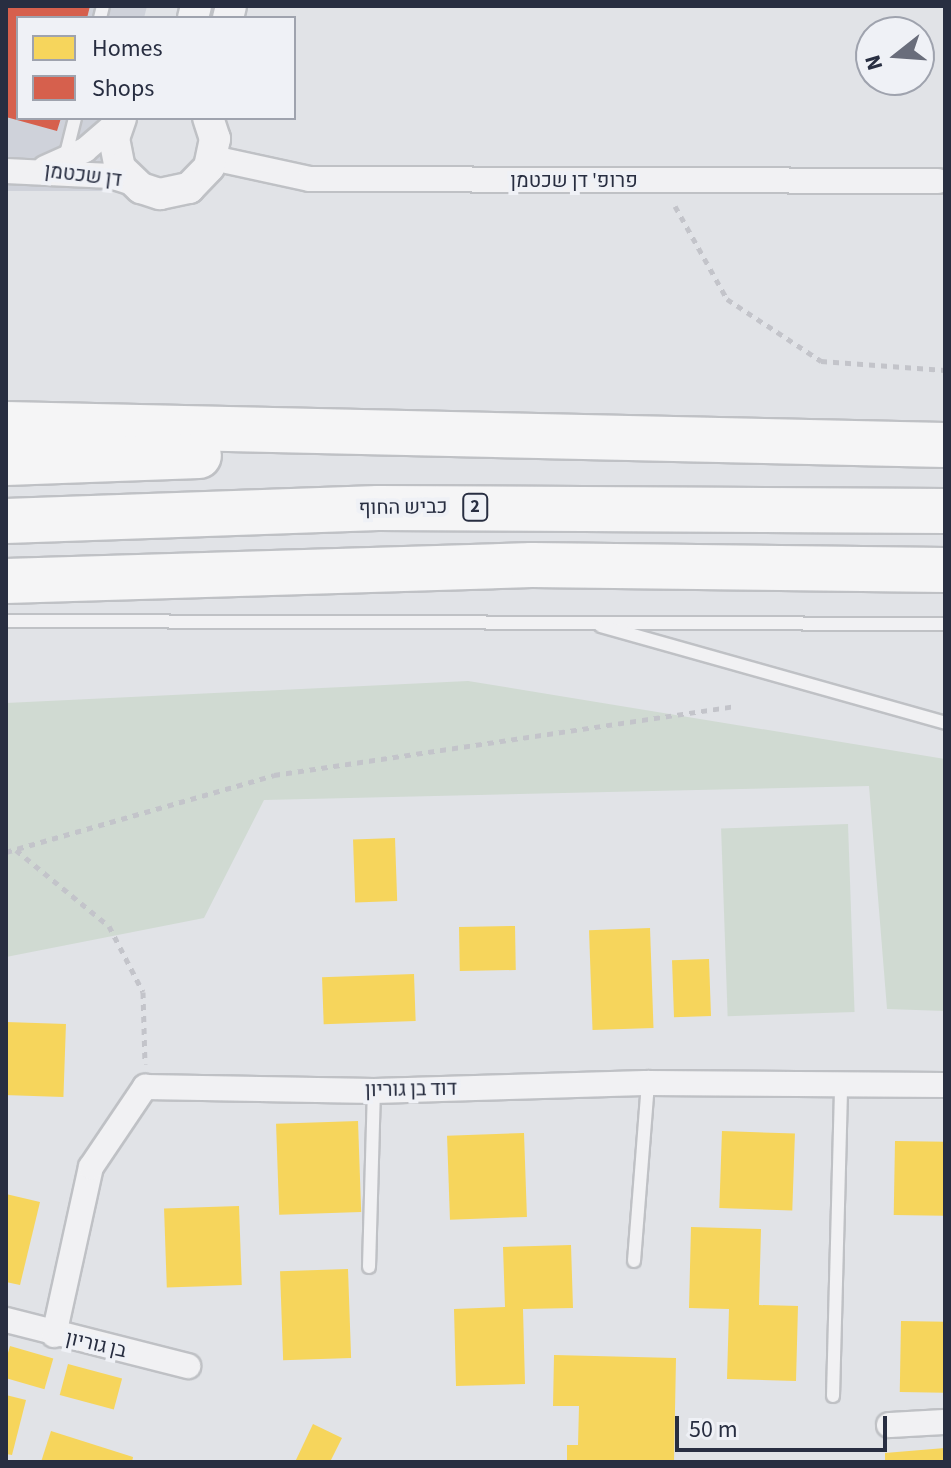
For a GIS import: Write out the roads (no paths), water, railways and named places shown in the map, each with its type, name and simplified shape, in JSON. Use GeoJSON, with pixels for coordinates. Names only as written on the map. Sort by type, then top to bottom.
{"type":"FeatureCollection","features":[{"type":"Feature","properties":{"kind":"highway"},"geometry":{"type":"LineString","coordinates":[[6,424],[945,445]]}},
{"type":"Feature","properties":{"kind":"highway"},"geometry":{"type":"LineString","coordinates":[[6,463],[813,443]]}},
{"type":"Feature","properties":{"kind":"highway","name":"כביש החוף"},"geometry":{"type":"LineString","coordinates":[[6,521],[394,507],[945,511]]}},
{"type":"Feature","properties":{"kind":"highway"},"geometry":{"type":"LineString","coordinates":[[6,581],[532,565],[945,570]]}},
{"type":"Feature","properties":{"kind":"street","name":"דן שכטמן"},"geometry":{"type":"LineString","coordinates":[[62,166],[94,144],[119,120]]}},
{"type":"Feature","properties":{"kind":"street"},"geometry":{"type":"LineString","coordinates":[[120,120],[114,148],[133,183],[160,194],[180,192],[197,183],[211,131]]}},
{"type":"Feature","properties":{"kind":"street","name":"פרופ' דן שכטמן"},"geometry":{"type":"LineString","coordinates":[[211,131],[310,179],[938,181]]}},
{"type":"Feature","properties":{"kind":"street","name":"דן שכטמן"},"geometry":{"type":"LineString","coordinates":[[6,171],[35,171],[62,166],[133,183]]}},
{"type":"Feature","properties":{"kind":"street","name":"דוד בן גוריון"},"geometry":{"type":"LineString","coordinates":[[54,1335],[91,1167],[145,1087],[374,1091],[648,1083],[945,1085]]}},
{"type":"Feature","properties":{"kind":"street","name":"בן גוריון"},"geometry":{"type":"LineString","coordinates":[[6,1320],[54,1335],[188,1366]]}},
{"type":"Feature","properties":{"kind":"street"},"geometry":{"type":"LineString","coordinates":[[889,1425],[945,1422]]}},
{"type":"Feature","properties":{"kind":"lane"},"geometry":{"type":"LineString","coordinates":[[62,166],[74,120]]}},
{"type":"Feature","properties":{"kind":"lane"},"geometry":{"type":"LineString","coordinates":[[6,621],[945,624]]}},
{"type":"Feature","properties":{"kind":"lane"},"geometry":{"type":"LineString","coordinates":[[562,621],[597,625],[945,723]]}},
{"type":"Feature","properties":{"kind":"lane"},"geometry":{"type":"LineString","coordinates":[[634,1261],[648,1083]]}},
{"type":"Feature","properties":{"kind":"lane"},"geometry":{"type":"LineString","coordinates":[[833,1396],[841,1084]]}},
{"type":"Feature","properties":{"kind":"lane"},"geometry":{"type":"LineString","coordinates":[[369,1267],[374,1091]]}}]}
